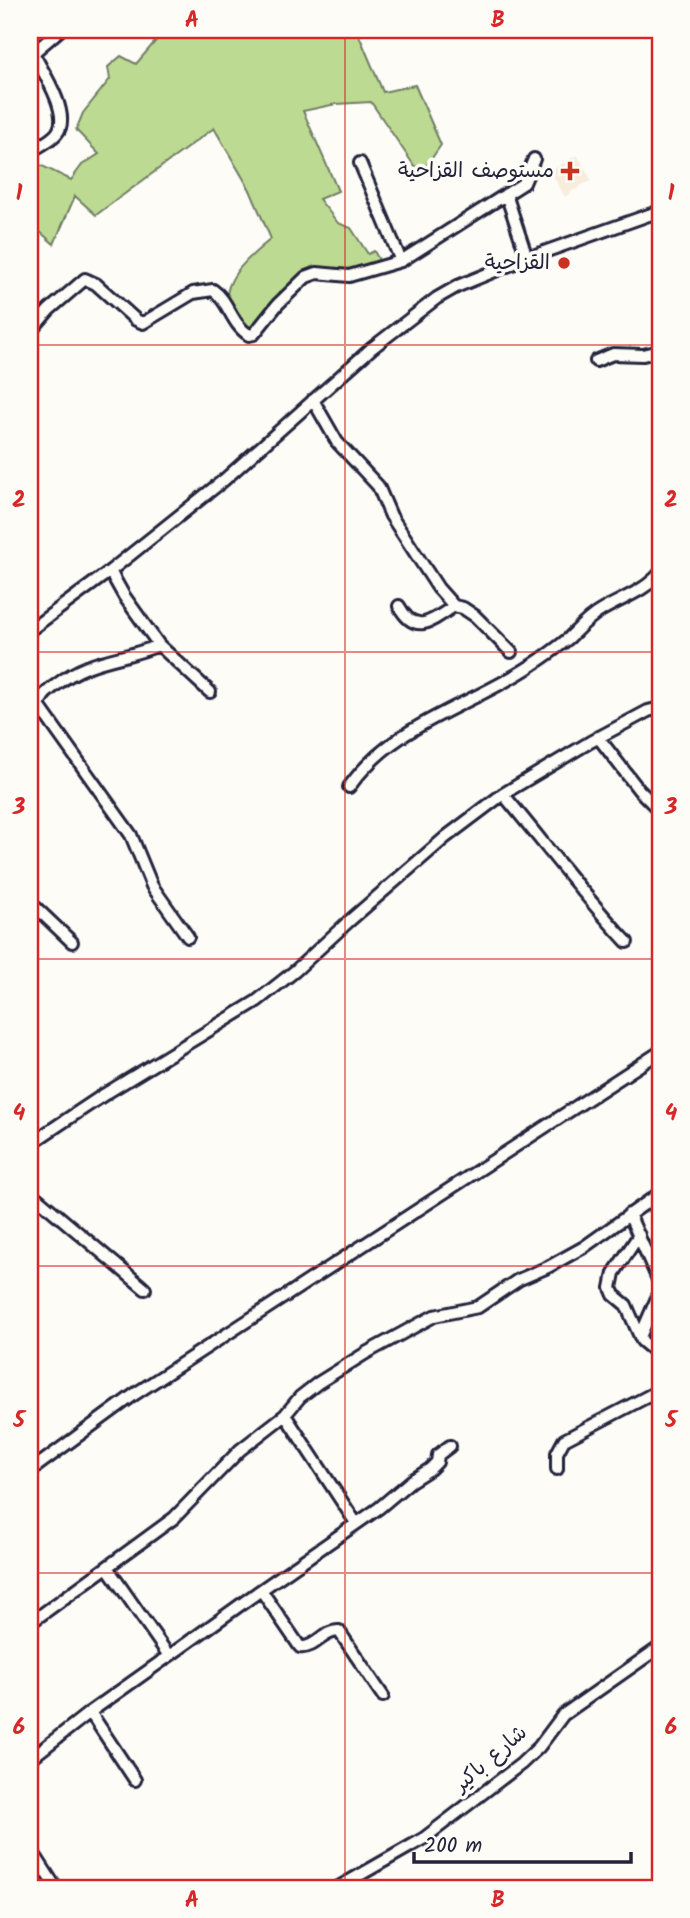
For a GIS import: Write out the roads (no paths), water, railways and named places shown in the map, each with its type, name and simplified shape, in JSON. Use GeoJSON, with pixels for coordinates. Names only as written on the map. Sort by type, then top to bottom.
{"type":"FeatureCollection","features":[{"type":"Feature","properties":{"kind":"street"},"geometry":{"type":"LineString","coordinates":[[30,152],[55,135],[61,121],[56,99],[31,54],[60,30]]}},
{"type":"Feature","properties":{"kind":"street"},"geometry":{"type":"LineString","coordinates":[[32,326],[85,279],[96,284],[136,320],[143,323],[193,293],[212,290],[220,295],[240,328],[254,334],[278,304],[306,277],[317,273],[349,276],[401,261],[524,183],[534,159]]}},
{"type":"Feature","properties":{"kind":"street"},"geometry":{"type":"LineString","coordinates":[[360,163],[401,261]]}},
{"type":"Feature","properties":{"kind":"street"},"geometry":{"type":"LineString","coordinates":[[506,194],[527,258]]}},
{"type":"Feature","properties":{"kind":"street"},"geometry":{"type":"LineString","coordinates":[[30,630],[225,480],[313,400],[408,319],[437,298],[458,286],[527,258],[660,211]]}},
{"type":"Feature","properties":{"kind":"street"},"geometry":{"type":"LineString","coordinates":[[596,361],[613,354],[643,355],[660,351]]}},
{"type":"Feature","properties":{"kind":"street"},"geometry":{"type":"LineString","coordinates":[[313,400],[337,442],[378,486],[391,516],[438,588],[454,606],[475,616],[511,652]]}},
{"type":"Feature","properties":{"kind":"street"},"geometry":{"type":"LineString","coordinates":[[110,571],[124,596],[159,645],[210,692]]}},
{"type":"Feature","properties":{"kind":"street"},"geometry":{"type":"LineString","coordinates":[[349,787],[369,760],[394,740],[427,719],[484,694],[526,669],[568,639],[600,611],[651,583],[660,573]]}},
{"type":"Feature","properties":{"kind":"street"},"geometry":{"type":"LineString","coordinates":[[399,606],[404,616],[419,624],[439,617],[454,606]]}},
{"type":"Feature","properties":{"kind":"street"},"geometry":{"type":"LineString","coordinates":[[159,645],[83,668],[44,695],[39,706],[131,835],[152,886],[188,937]]}},
{"type":"Feature","properties":{"kind":"street"},"geometry":{"type":"LineString","coordinates":[[30,1144],[105,1094],[257,1002],[446,837],[503,794],[598,737],[648,711],[660,708]]}},
{"type":"Feature","properties":{"kind":"street"},"geometry":{"type":"LineString","coordinates":[[598,737],[639,790],[660,811]]}},
{"type":"Feature","properties":{"kind":"street"},"geometry":{"type":"LineString","coordinates":[[503,794],[577,882],[597,911],[627,942]]}},
{"type":"Feature","properties":{"kind":"street"},"geometry":{"type":"LineString","coordinates":[[30,902],[72,942]]}},
{"type":"Feature","properties":{"kind":"street"},"geometry":{"type":"LineString","coordinates":[[30,1471],[146,1386],[660,1052]]}},
{"type":"Feature","properties":{"kind":"street"},"geometry":{"type":"LineString","coordinates":[[30,1192],[145,1289]]}},
{"type":"Feature","properties":{"kind":"street"},"geometry":{"type":"LineString","coordinates":[[30,1623],[174,1518],[240,1450],[285,1415],[300,1397],[366,1353],[434,1316],[478,1307],[518,1280],[576,1252],[660,1193]]}},
{"type":"Feature","properties":{"kind":"street"},"geometry":{"type":"LineString","coordinates":[[629,1214],[660,1284]]}},
{"type":"Feature","properties":{"kind":"street"},"geometry":{"type":"LineString","coordinates":[[639,1235],[618,1266],[611,1289],[626,1305],[642,1341],[660,1356]]}},
{"type":"Feature","properties":{"kind":"street"},"geometry":{"type":"LineString","coordinates":[[640,1336],[660,1291]]}},
{"type":"Feature","properties":{"kind":"street"},"geometry":{"type":"LineString","coordinates":[[557,1469],[557,1453],[564,1440],[660,1390]]}},
{"type":"Feature","properties":{"kind":"street"},"geometry":{"type":"LineString","coordinates":[[285,1415],[356,1524]]}},
{"type":"Feature","properties":{"kind":"street"},"geometry":{"type":"LineString","coordinates":[[30,1759],[90,1712],[379,1508],[411,1480],[430,1469],[437,1462],[438,1455],[450,1446]]}},
{"type":"Feature","properties":{"kind":"street"},"geometry":{"type":"LineString","coordinates":[[107,1567],[169,1656]]}},
{"type":"Feature","properties":{"kind":"street"},"geometry":{"type":"LineString","coordinates":[[261,1590],[300,1647],[308,1647],[331,1631],[339,1631],[383,1696]]}},
{"type":"Feature","properties":{"kind":"street","name":"شارع باكير"},"geometry":{"type":"LineString","coordinates":[[337,1888],[423,1839],[521,1764],[539,1747],[563,1715],[660,1647]]}},
{"type":"Feature","properties":{"kind":"street"},"geometry":{"type":"LineString","coordinates":[[90,1712],[135,1780]]}},
{"type":"Feature","properties":{"kind":"street"},"geometry":{"type":"LineString","coordinates":[[36,1857],[56,1888]]}},
{"type":"Feature","properties":{"kind":"place","name":"مستوصف القزاحية"},"geometry":{"type":"Point","coordinates":[570,171]}},
{"type":"Feature","properties":{"kind":"place","name":"القزاحية"},"geometry":{"type":"Point","coordinates":[564,263]}}]}
